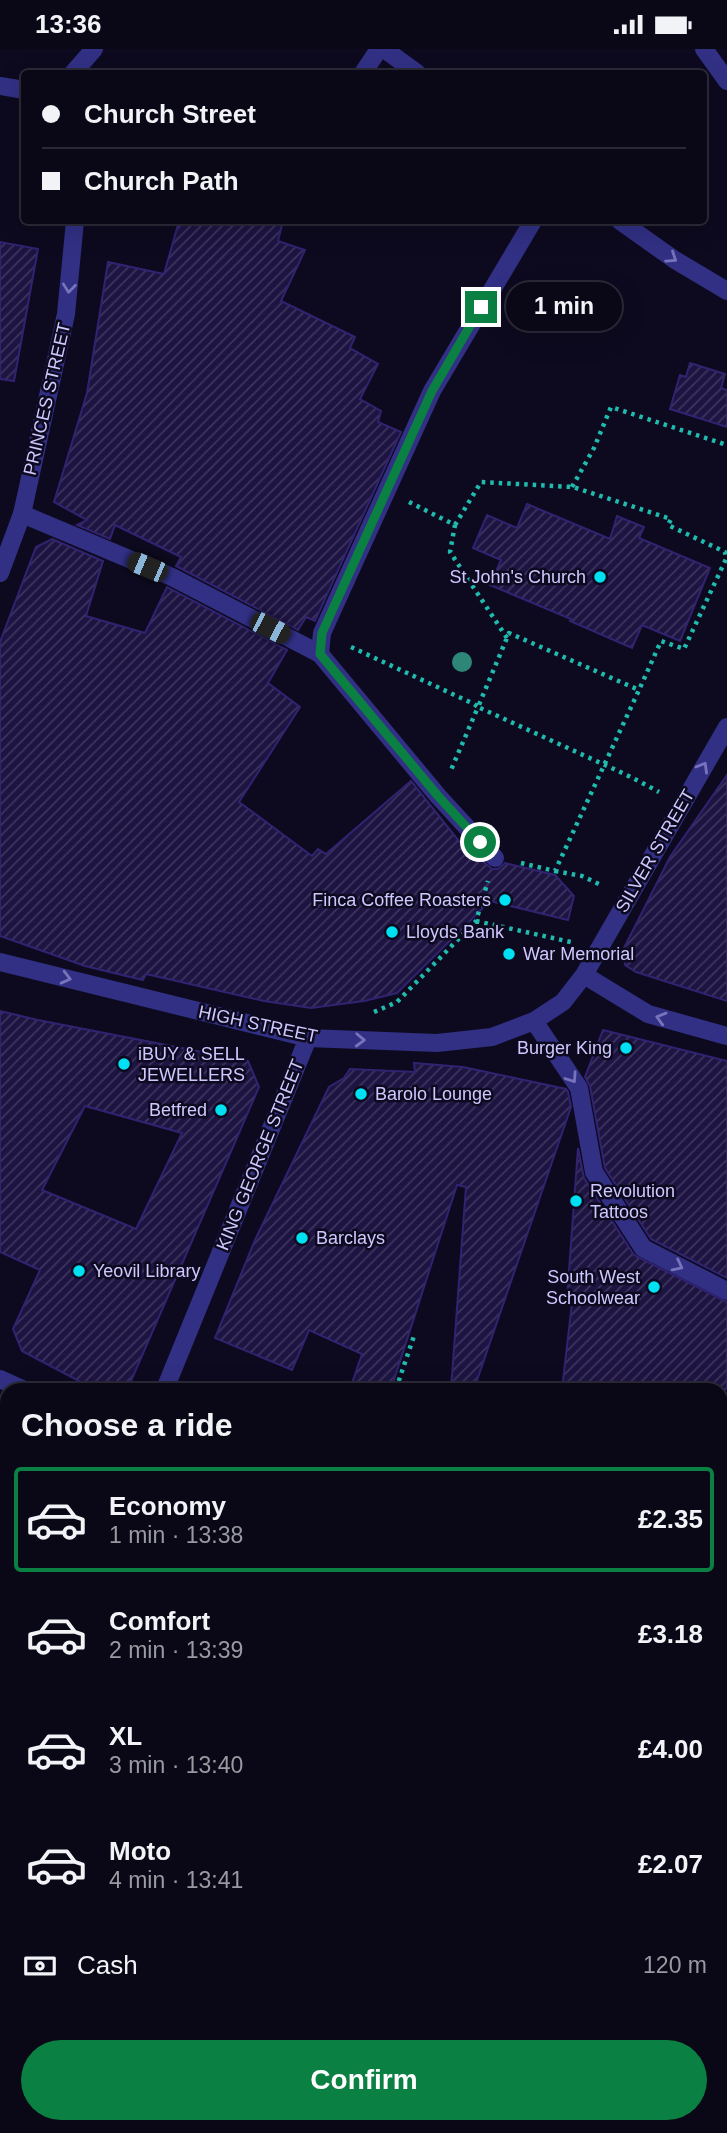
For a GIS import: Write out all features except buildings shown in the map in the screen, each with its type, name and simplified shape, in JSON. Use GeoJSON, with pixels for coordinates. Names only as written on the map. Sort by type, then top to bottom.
{"type":"FeatureCollection","features":[{"type":"Feature","properties":{"kind":"street"},"geometry":{"type":"LineString","coordinates":[[76,70],[94,49]]}},
{"type":"Feature","properties":{"kind":"street"},"geometry":{"type":"LineString","coordinates":[[365,70],[382,49],[413,70]]}},
{"type":"Feature","properties":{"kind":"street"},"geometry":{"type":"LineString","coordinates":[[705,49],[727,81]]}},
{"type":"Feature","properties":{"kind":"street"},"geometry":{"type":"LineString","coordinates":[[0,86],[21,90]]}},
{"type":"Feature","properties":{"kind":"street","name":"PRINCES STREET"},"geometry":{"type":"LineString","coordinates":[[0,573],[22,514],[66,314],[75,224]]}},
{"type":"Feature","properties":{"kind":"street"},"geometry":{"type":"LineString","coordinates":[[320,654],[322,633],[432,391],[531,224]]}},
{"type":"Feature","properties":{"kind":"street"},"geometry":{"type":"LineString","coordinates":[[624,224],[675,260],[727,291]]}},
{"type":"Feature","properties":{"kind":"street"},"geometry":{"type":"LineString","coordinates":[[22,514],[172,577],[320,654],[438,796],[495,858]]}},
{"type":"Feature","properties":{"kind":"street","name":"SILVER STREET"},"geometry":{"type":"LineString","coordinates":[[584,975],[727,726]]}},
{"type":"Feature","properties":{"kind":"street","name":"HIGH STREET"},"geometry":{"type":"LineString","coordinates":[[0,962],[308,1038],[437,1043],[492,1037],[534,1021],[563,1002],[584,975]]}},
{"type":"Feature","properties":{"kind":"street"},"geometry":{"type":"LineString","coordinates":[[584,975],[648,1014],[727,1037]]}},
{"type":"Feature","properties":{"kind":"street"},"geometry":{"type":"LineString","coordinates":[[534,1021],[579,1088],[594,1172],[643,1248],[727,1291]]}},
{"type":"Feature","properties":{"kind":"street","name":"KING GEORGE STREET"},"geometry":{"type":"LineString","coordinates":[[167,1383],[308,1038]]}},
{"type":"Feature","properties":{"kind":"path"},"geometry":{"type":"LineString","coordinates":[[572,487],[594,448],[611,407],[727,445]]}},
{"type":"Feature","properties":{"kind":"path"},"geometry":{"type":"LineString","coordinates":[[507,638],[450,552],[454,525],[481,482],[572,487],[671,519],[668,525],[725,552],[726,559],[684,649],[660,641],[555,871]]}},
{"type":"Feature","properties":{"kind":"path"},"geometry":{"type":"LineString","coordinates":[[387,490],[454,525]]}},
{"type":"Feature","properties":{"kind":"path"},"geometry":{"type":"LineString","coordinates":[[322,633],[641,782]]}},
{"type":"Feature","properties":{"kind":"path"},"geometry":{"type":"LineString","coordinates":[[438,796],[509,633],[639,690]]}},
{"type":"Feature","properties":{"kind":"path"},"geometry":{"type":"LineString","coordinates":[[372,1012],[397,1002],[476,921],[495,858],[582,876]]}},
{"type":"Feature","properties":{"kind":"path"},"geometry":{"type":"LineString","coordinates":[[476,921],[600,948]]}},
{"type":"Feature","properties":{"kind":"path"},"geometry":{"type":"LineString","coordinates":[[398,1383],[415,1333]]}},
{"type":"Feature","properties":{"kind":"place","name":"St John's Church"},"geometry":{"type":"Point","coordinates":[600,577]}},
{"type":"Feature","properties":{"kind":"place","name":"Finca Coffee Roasters"},"geometry":{"type":"Point","coordinates":[505,900]}},
{"type":"Feature","properties":{"kind":"place","name":"Lloyds Bank"},"geometry":{"type":"Point","coordinates":[392,932]}},
{"type":"Feature","properties":{"kind":"place","name":"War Memorial"},"geometry":{"type":"Point","coordinates":[509,954]}},
{"type":"Feature","properties":{"kind":"place","name":"Burger King"},"geometry":{"type":"Point","coordinates":[626,1048]}},
{"type":"Feature","properties":{"kind":"place","name":"iBUY & SELL JEWELLERS"},"geometry":{"type":"Point","coordinates":[124,1064]}},
{"type":"Feature","properties":{"kind":"place","name":"Barolo Lounge"},"geometry":{"type":"Point","coordinates":[361,1094]}},
{"type":"Feature","properties":{"kind":"place","name":"Betfred"},"geometry":{"type":"Point","coordinates":[221,1110]}},
{"type":"Feature","properties":{"kind":"place","name":"Revolution Tattoos"},"geometry":{"type":"Point","coordinates":[576,1201]}},
{"type":"Feature","properties":{"kind":"place","name":"Barclays"},"geometry":{"type":"Point","coordinates":[302,1238]}},
{"type":"Feature","properties":{"kind":"place","name":"Yeovil Library"},"geometry":{"type":"Point","coordinates":[79,1271]}},
{"type":"Feature","properties":{"kind":"place","name":"South West Schoolwear"},"geometry":{"type":"Point","coordinates":[654,1287]}},
{"type":"Feature","properties":{"kind":"route"},"geometry":{"type":"LineString","coordinates":[[480,842],[438,796],[320,654],[322,633],[432,391],[481,307]]}}]}
